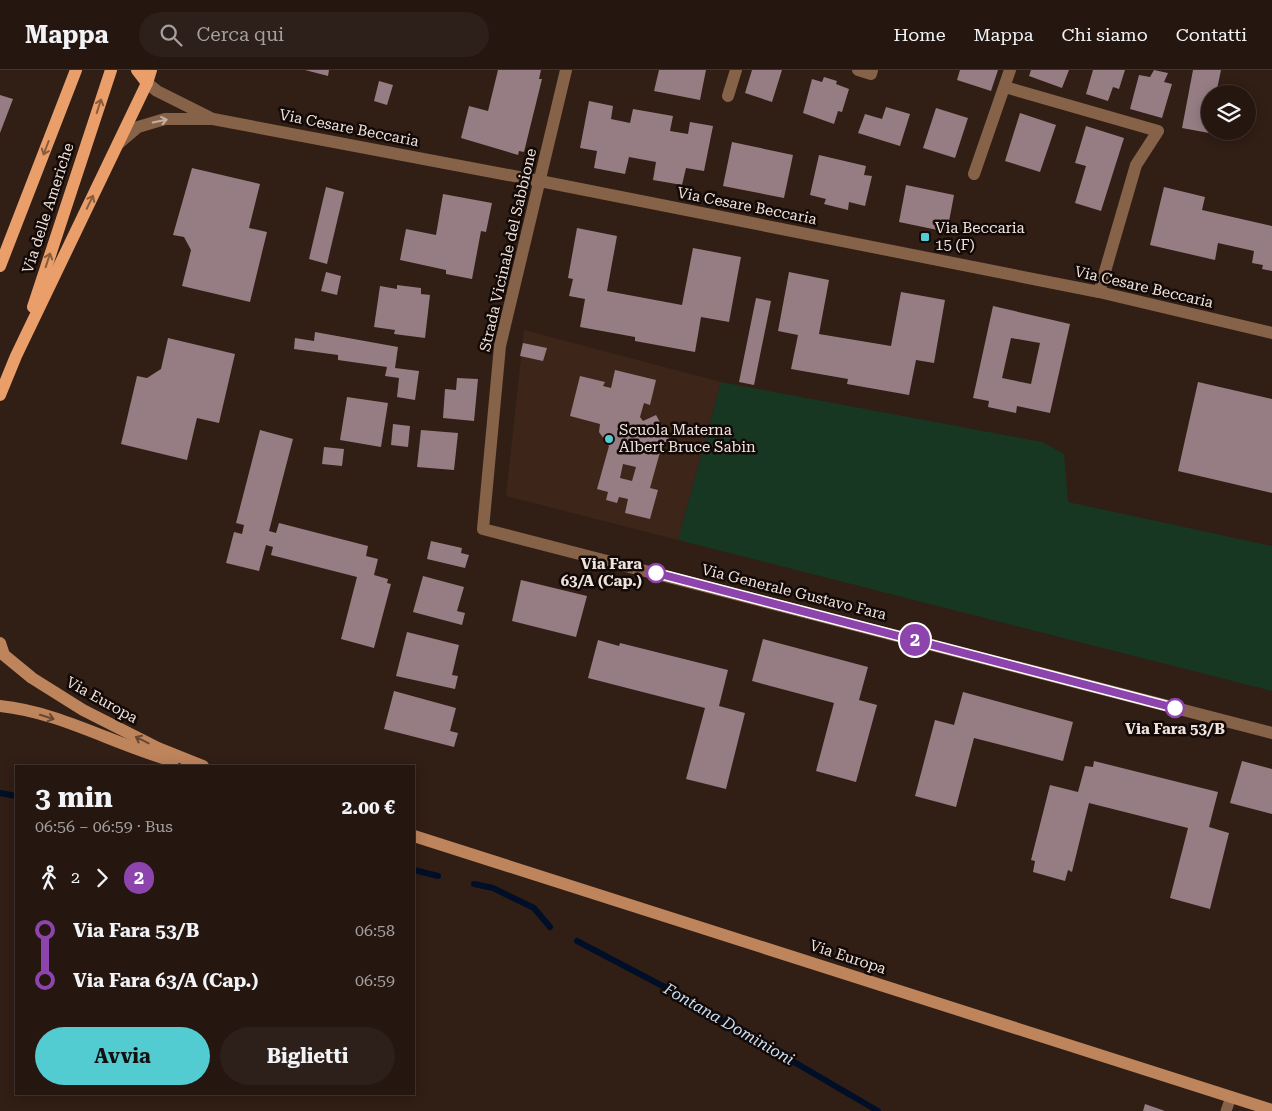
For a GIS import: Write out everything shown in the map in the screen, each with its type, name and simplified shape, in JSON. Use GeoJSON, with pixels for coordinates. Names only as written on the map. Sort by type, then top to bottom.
{"type":"FeatureCollection","features":[{"type":"Feature","properties":{"kind":"main road","name":"Via delle Americhe"},"geometry":{"type":"LineString","coordinates":[[0,266],[76,70]]}},
{"type":"Feature","properties":{"kind":"main road","name":"Via delle Americhe"},"geometry":{"type":"LineString","coordinates":[[16,356],[111,70]]}},
{"type":"Feature","properties":{"kind":"main road"},"geometry":{"type":"LineString","coordinates":[[137,70],[147,83]]}},
{"type":"Feature","properties":{"kind":"main road"},"geometry":{"type":"LineString","coordinates":[[0,395],[16,356],[147,83],[151,70]]}},
{"type":"Feature","properties":{"kind":"main road","name":"Via Europa"},"geometry":{"type":"LineString","coordinates":[[0,643],[4,655],[32,678],[83,710],[158,748],[200,765]]}},
{"type":"Feature","properties":{"kind":"main road","name":"Via Europa"},"geometry":{"type":"LineString","coordinates":[[0,706],[19,708],[151,755],[187,765]]}},
{"type":"Feature","properties":{"kind":"main road","name":"Via Europa"},"geometry":{"type":"LineString","coordinates":[[415,836],[1272,1110]]}},
{"type":"Feature","properties":{"kind":"street","name":"Strada Vicinale del Sabbione"},"geometry":{"type":"LineString","coordinates":[[483,529],[500,346],[566,70]]}},
{"type":"Feature","properties":{"kind":"street"},"geometry":{"type":"LineString","coordinates":[[728,96],[736,70]]}},
{"type":"Feature","properties":{"kind":"street"},"geometry":{"type":"LineString","coordinates":[[858,70],[871,74],[872,70]]}},
{"type":"Feature","properties":{"kind":"street"},"geometry":{"type":"LineString","coordinates":[[974,174],[1010,70]]}},
{"type":"Feature","properties":{"kind":"street","name":"Via Cesare Beccaria"},"geometry":{"type":"LineString","coordinates":[[147,83],[157,91],[213,119]]}},
{"type":"Feature","properties":{"kind":"street"},"geometry":{"type":"LineString","coordinates":[[1004,87],[1158,131],[1136,165],[1099,292]]}},
{"type":"Feature","properties":{"kind":"street","name":"Via Cesare Beccaria"},"geometry":{"type":"LineString","coordinates":[[118,144],[138,127],[165,120],[213,119],[540,181],[1099,292],[1272,333]]}},
{"type":"Feature","properties":{"kind":"street","name":"Via Generale Gustavo Fara"},"geometry":{"type":"LineString","coordinates":[[483,529],[1272,733]]}},
{"type":"Feature","properties":{"kind":"lane"},"geometry":{"type":"LineString","coordinates":[[1226,1111],[1232,1097]]}},
{"type":"Feature","properties":{"kind":"shaded area","name":"Scuola Materna Albert Bruce Sabin"},"geometry":{"type":"Polygon","coordinates":[[[524,330],[721,382],[678,540],[506,496],[524,330]]]}},
{"type":"Feature","properties":{"kind":"green space"},"geometry":{"type":"Polygon","coordinates":[[[721,382],[1042,442],[1064,454],[1068,502],[1272,546],[1272,691],[678,540],[721,382]]]}},
{"type":"Feature","properties":{"kind":"building"},"geometry":{"type":"Polygon","coordinates":[[[305,70],[329,70],[328,76],[305,70]]]}},
{"type":"Feature","properties":{"kind":"building"},"geometry":{"type":"Polygon","coordinates":[[[498,70],[541,70],[539,79],[542,79],[524,152],[519,151],[518,155],[461,138],[469,106],[488,111],[498,70]]]}},
{"type":"Feature","properties":{"kind":"building"},"geometry":{"type":"Polygon","coordinates":[[[659,70],[706,70],[700,100],[654,91],[659,70]]]}},
{"type":"Feature","properties":{"kind":"building"},"geometry":{"type":"Polygon","coordinates":[[[752,70],[782,70],[772,102],[745,93],[752,70]]]}},
{"type":"Feature","properties":{"kind":"building"},"geometry":{"type":"Polygon","coordinates":[[[960,70],[998,70],[991,91],[957,80],[960,70]]]}},
{"type":"Feature","properties":{"kind":"building"},"geometry":{"type":"Polygon","coordinates":[[[1031,70],[1069,70],[1062,88],[1029,76],[1031,70]]]}},
{"type":"Feature","properties":{"kind":"building"},"geometry":{"type":"Polygon","coordinates":[[[1093,70],[1125,70],[1119,89],[1113,87],[1108,101],[1086,94],[1093,70]]]}},
{"type":"Feature","properties":{"kind":"building"},"geometry":{"type":"Polygon","coordinates":[[[1154,70],[1168,73],[1164,82],[1172,84],[1162,118],[1130,109],[1139,75],[1150,77],[1154,70]]]}},
{"type":"Feature","properties":{"kind":"building"},"geometry":{"type":"Polygon","coordinates":[[[1193,70],[1221,70],[1218,85],[1201,85],[1201,132],[1182,128],[1193,70]]]}},
{"type":"Feature","properties":{"kind":"building"},"geometry":{"type":"Polygon","coordinates":[[[824,77],[837,81],[836,84],[849,89],[842,112],[838,111],[834,124],[803,113],[812,79],[822,82],[824,77]]]}},
{"type":"Feature","properties":{"kind":"building"},"geometry":{"type":"Polygon","coordinates":[[[379,81],[393,85],[387,105],[374,101],[379,81]]]}},
{"type":"Feature","properties":{"kind":"building"},"geometry":{"type":"Polygon","coordinates":[[[0,95],[13,99],[0,133],[0,95]]]}},
{"type":"Feature","properties":{"kind":"building"},"geometry":{"type":"Polygon","coordinates":[[[589,101],[613,106],[611,119],[630,123],[633,109],[673,116],[670,131],[688,134],[690,122],[713,126],[704,171],[686,168],[682,185],[653,180],[656,162],[629,157],[625,174],[594,168],[597,151],[580,148],[589,101]]]}},
{"type":"Feature","properties":{"kind":"building"},"geometry":{"type":"Polygon","coordinates":[[[886,107],[910,114],[900,146],[858,133],[865,114],[882,119],[886,107]]]}},
{"type":"Feature","properties":{"kind":"building"},"geometry":{"type":"Polygon","coordinates":[[[936,108],[968,118],[955,158],[923,148],[936,108]]]}},
{"type":"Feature","properties":{"kind":"building"},"geometry":{"type":"Polygon","coordinates":[[[1020,113],[1056,125],[1040,172],[1005,161],[1020,113]]]}},
{"type":"Feature","properties":{"kind":"building"},"geometry":{"type":"Polygon","coordinates":[[[1086,126],[1124,138],[1101,211],[1075,203],[1086,166],[1075,163],[1086,126]]]}},
{"type":"Feature","properties":{"kind":"building"},"geometry":{"type":"Polygon","coordinates":[[[732,142],[793,155],[784,198],[723,186],[732,142]]]}},
{"type":"Feature","properties":{"kind":"building"},"geometry":{"type":"Polygon","coordinates":[[[819,155],[866,166],[864,175],[872,176],[865,206],[849,202],[848,210],[824,204],[826,199],[810,195],[819,155]]]}},
{"type":"Feature","properties":{"kind":"building"},"geometry":{"type":"Polygon","coordinates":[[[192,168],[260,184],[249,228],[267,232],[250,302],[182,286],[191,250],[184,237],[173,235],[192,168]]]}},
{"type":"Feature","properties":{"kind":"building"},"geometry":{"type":"Polygon","coordinates":[[[906,185],[954,195],[947,232],[899,222],[906,185]]]}},
{"type":"Feature","properties":{"kind":"building"},"geometry":{"type":"Polygon","coordinates":[[[326,187],[344,192],[327,264],[309,259],[326,187]]]}},
{"type":"Feature","properties":{"kind":"building"},"geometry":{"type":"Polygon","coordinates":[[[1164,187],[1205,197],[1202,210],[1272,226],[1272,271],[1262,269],[1263,265],[1252,263],[1254,251],[1218,243],[1215,260],[1150,245],[1164,187]]]}},
{"type":"Feature","properties":{"kind":"building"},"geometry":{"type":"Polygon","coordinates":[[[443,194],[492,203],[486,232],[481,231],[472,279],[446,274],[446,270],[400,260],[406,229],[436,235],[443,194]]]}},
{"type":"Feature","properties":{"kind":"building"},"geometry":{"type":"Polygon","coordinates":[[[577,228],[617,236],[607,291],[682,305],[693,248],[741,257],[729,322],[701,317],[695,352],[635,341],[635,337],[580,327],[585,299],[569,296],[573,279],[568,278],[577,228]]]}},
{"type":"Feature","properties":{"kind":"building"},"geometry":{"type":"Polygon","coordinates":[[[326,272],[341,276],[337,295],[321,291],[326,272]]]}},
{"type":"Feature","properties":{"kind":"building"},"geometry":{"type":"Polygon","coordinates":[[[789,272],[829,280],[819,334],[891,346],[901,292],[945,300],[934,363],[916,360],[909,395],[847,384],[848,379],[791,369],[798,335],[778,331],[789,272]]]}},
{"type":"Feature","properties":{"kind":"building"},"geometry":{"type":"Polygon","coordinates":[[[397,285],[421,288],[421,294],[430,295],[425,338],[394,334],[395,330],[374,327],[380,286],[397,289],[397,285]]]}},
{"type":"Feature","properties":{"kind":"building"},"geometry":{"type":"Polygon","coordinates":[[[756,298],[771,301],[754,385],[739,382],[756,298]]]}},
{"type":"Feature","properties":{"kind":"building"},"geometry":{"type":"Polygon","coordinates":[[[993,306],[1070,324],[1050,413],[1017,406],[1016,413],[988,407],[989,401],[973,398],[993,306]],[[1011,338],[1002,378],[1031,384],[1040,343],[1011,338]]]}},
{"type":"Feature","properties":{"kind":"building"},"geometry":{"type":"Polygon","coordinates":[[[315,332],[398,347],[395,368],[419,371],[415,400],[397,397],[399,378],[385,376],[387,367],[338,360],[338,355],[294,349],[295,338],[314,341],[315,332]]]}},
{"type":"Feature","properties":{"kind":"building"},"geometry":{"type":"Polygon","coordinates":[[[168,338],[235,354],[219,423],[197,418],[187,460],[121,444],[137,376],[147,378],[161,369],[168,338]]]}},
{"type":"Feature","properties":{"kind":"building"},"geometry":{"type":"Polygon","coordinates":[[[523,343],[547,348],[543,361],[520,356],[523,343]]]}},
{"type":"Feature","properties":{"kind":"building"},"geometry":{"type":"Polygon","coordinates":[[[615,370],[656,380],[650,405],[644,403],[640,417],[643,421],[656,415],[670,440],[662,445],[650,488],[658,490],[650,519],[625,513],[628,499],[619,497],[617,503],[606,500],[608,492],[597,489],[609,446],[599,432],[600,424],[570,416],[580,376],[605,382],[603,386],[611,388],[615,370]],[[623,464],[620,478],[632,481],[636,467],[623,464]]]}},
{"type":"Feature","properties":{"kind":"building"},"geometry":{"type":"Polygon","coordinates":[[[457,378],[478,379],[474,421],[443,418],[445,389],[456,390],[457,378]]]}},
{"type":"Feature","properties":{"kind":"building"},"geometry":{"type":"Polygon","coordinates":[[[1198,382],[1272,399],[1272,493],[1178,471],[1198,382]]]}},
{"type":"Feature","properties":{"kind":"building"},"geometry":{"type":"Polygon","coordinates":[[[347,397],[388,403],[381,447],[340,440],[347,397]]]}},
{"type":"Feature","properties":{"kind":"building"},"geometry":{"type":"Polygon","coordinates":[[[393,424],[410,426],[408,447],[391,445],[393,424]]]}},
{"type":"Feature","properties":{"kind":"building"},"geometry":{"type":"Polygon","coordinates":[[[260,430],[293,439],[269,531],[276,533],[279,523],[368,546],[366,556],[378,559],[374,575],[388,579],[387,583],[391,584],[374,648],[341,639],[357,577],[271,555],[273,547],[266,545],[259,571],[226,563],[234,532],[242,534],[244,525],[236,523],[260,430]]]}},
{"type":"Feature","properties":{"kind":"building"},"geometry":{"type":"Polygon","coordinates":[[[421,430],[458,433],[454,470],[417,467],[421,430]]]}},
{"type":"Feature","properties":{"kind":"building"},"geometry":{"type":"Polygon","coordinates":[[[324,447],[344,449],[342,466],[322,464],[324,447]]]}},
{"type":"Feature","properties":{"kind":"building"},"geometry":{"type":"Polygon","coordinates":[[[431,541],[462,548],[461,553],[469,555],[465,568],[427,559],[431,541]]]}},
{"type":"Feature","properties":{"kind":"building"},"geometry":{"type":"Polygon","coordinates":[[[423,576],[464,587],[457,611],[465,613],[462,625],[413,612],[423,576]]]}},
{"type":"Feature","properties":{"kind":"building"},"geometry":{"type":"Polygon","coordinates":[[[521,580],[587,596],[576,637],[512,621],[521,580]]]}},
{"type":"Feature","properties":{"kind":"building"},"geometry":{"type":"Polygon","coordinates":[[[407,632],[459,645],[452,675],[458,676],[455,689],[396,676],[407,632]]]}},
{"type":"Feature","properties":{"kind":"building"},"geometry":{"type":"Polygon","coordinates":[[[763,639],[868,667],[859,700],[877,705],[856,782],[816,771],[834,703],[752,681],[763,639]]]}},
{"type":"Feature","properties":{"kind":"building"},"geometry":{"type":"Polygon","coordinates":[[[598,640],[619,646],[620,643],[728,670],[719,706],[745,713],[726,789],[686,779],[705,708],[588,678],[598,640]]]}},
{"type":"Feature","properties":{"kind":"building"},"geometry":{"type":"Polygon","coordinates":[[[394,691],[456,708],[450,731],[458,733],[454,747],[384,729],[394,691]]]}},
{"type":"Feature","properties":{"kind":"building"},"geometry":{"type":"Polygon","coordinates":[[[963,692],[1073,722],[1063,761],[974,738],[956,807],[915,796],[935,720],[954,725],[963,692]]]}},
{"type":"Feature","properties":{"kind":"building"},"geometry":{"type":"Polygon","coordinates":[[[1094,761],[1218,792],[1209,827],[1229,833],[1210,909],[1170,898],[1188,828],[1089,803],[1072,872],[1068,870],[1065,881],[1033,872],[1035,861],[1031,860],[1050,785],[1078,792],[1085,766],[1093,767],[1094,761]]]}},
{"type":"Feature","properties":{"kind":"building"},"geometry":{"type":"Polygon","coordinates":[[[1242,761],[1272,769],[1272,814],[1230,803],[1242,761]]]}},
{"type":"Feature","properties":{"kind":"building"},"geometry":{"type":"Polygon","coordinates":[[[1145,1104],[1165,1111],[1143,1111],[1145,1104]]]}},
{"type":"Feature","properties":{"kind":"waterway","name":"Fontana Dominioni"},"geometry":{"type":"LineString","coordinates":[[0,793],[15,796]]}},
{"type":"Feature","properties":{"kind":"waterway","name":"Fontana Dominioni"},"geometry":{"type":"LineString","coordinates":[[415,870],[438,876]]}},
{"type":"Feature","properties":{"kind":"waterway","name":"Fontana Dominioni"},"geometry":{"type":"LineString","coordinates":[[474,884],[493,888],[534,908],[550,927]]}},
{"type":"Feature","properties":{"kind":"waterway","name":"Fontana Dominioni"},"geometry":{"type":"LineString","coordinates":[[577,941],[676,993],[878,1111]]}},
{"type":"Feature","properties":{"kind":"bus line","name":"2"},"geometry":{"type":"LineString","coordinates":[[656,573],[1175,708]]}},
{"type":"Feature","properties":{"kind":"place","name":"Via Beccaria 15 (F)"},"geometry":{"type":"Point","coordinates":[925,237]}},
{"type":"Feature","properties":{"kind":"place","name":"Scuola Materna Albert Bruce Sabin"},"geometry":{"type":"Point","coordinates":[609,439]}},
{"type":"Feature","properties":{"kind":"place","name":"Via Fara 63/A (Cap.)"},"geometry":{"type":"Point","coordinates":[656,573]}},
{"type":"Feature","properties":{"kind":"place","name":"Via Fara 53/B"},"geometry":{"type":"Point","coordinates":[1175,708]}}]}
